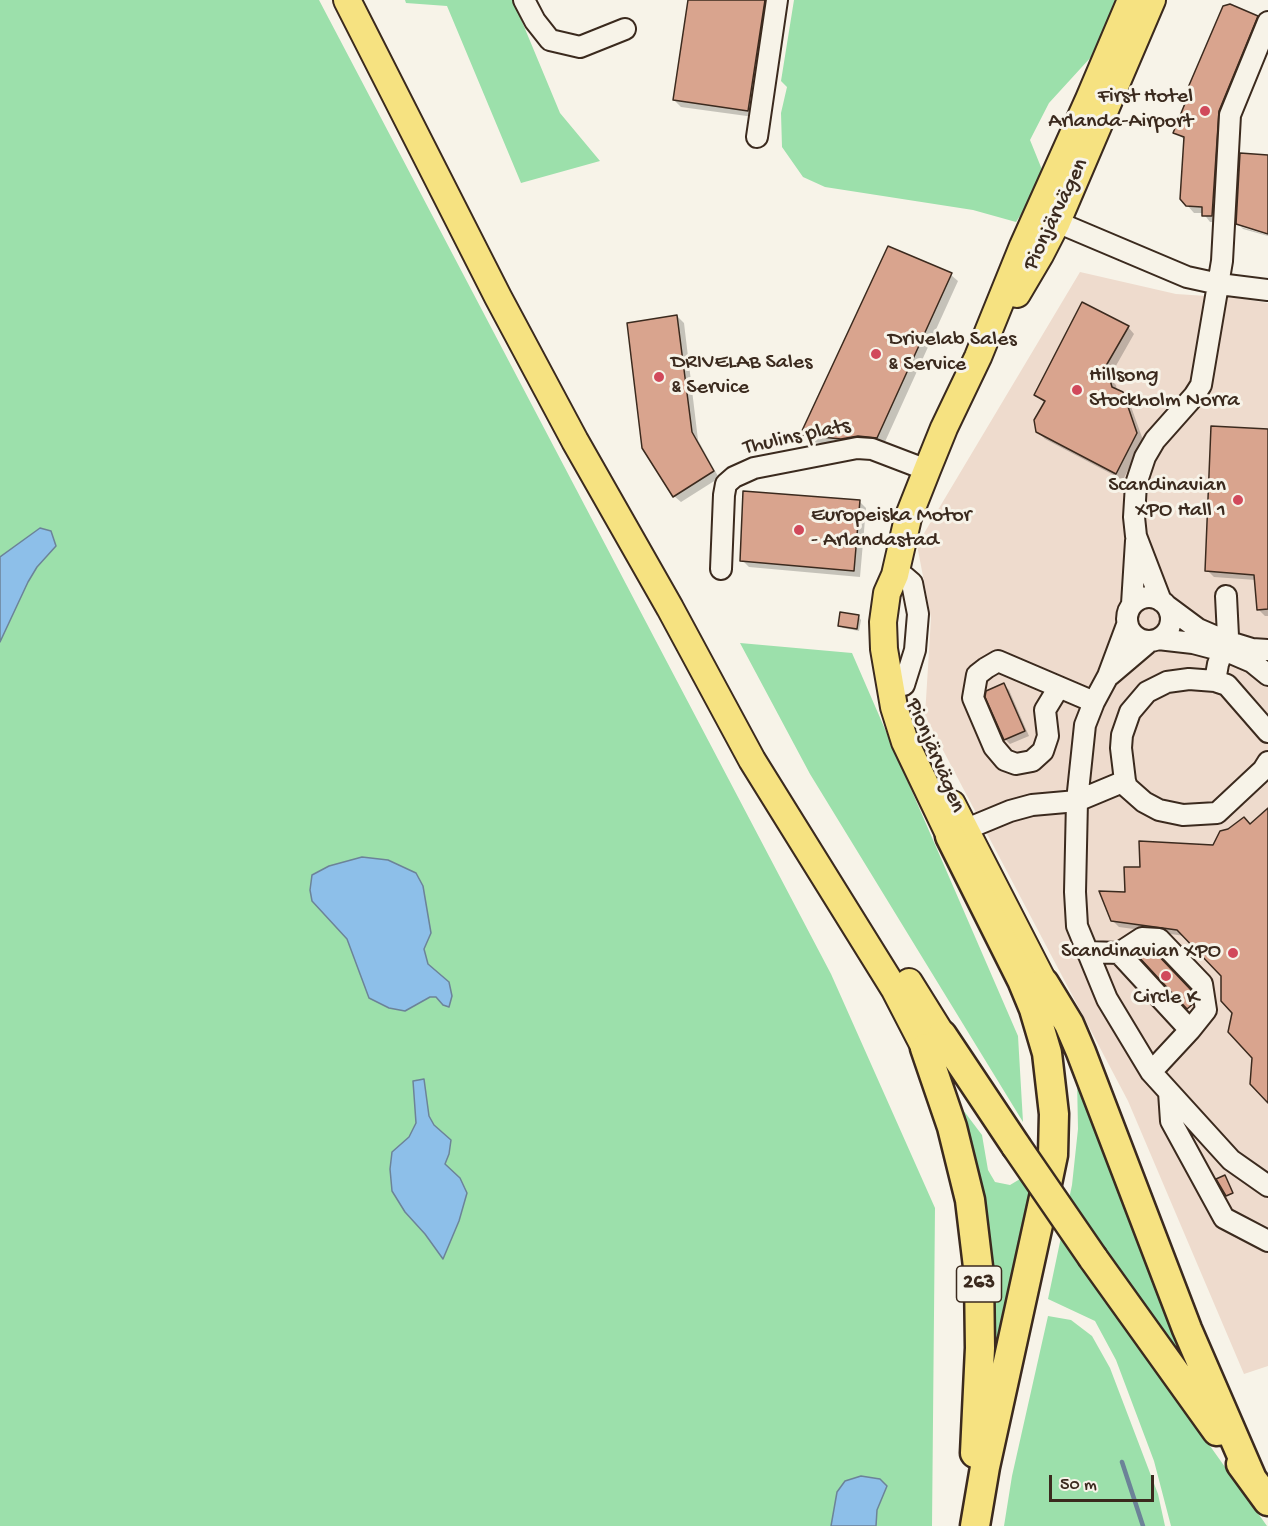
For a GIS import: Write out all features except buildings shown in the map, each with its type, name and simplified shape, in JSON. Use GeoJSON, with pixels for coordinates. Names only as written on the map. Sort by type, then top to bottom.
{"type":"FeatureCollection","features":[{"type":"Feature","properties":{"kind":"highway"},"geometry":{"type":"LineString","coordinates":[[957,833],[1022,980],[1042,1032],[1047,1053],[1053,1114],[1053,1155],[974,1526]]}},
{"type":"Feature","properties":{"kind":"highway"},"geometry":{"type":"LineString","coordinates":[[1044,983],[1069,1024],[1081,1052],[1183,1319],[1260,1490]]}},
{"type":"Feature","properties":{"kind":"highway"},"geometry":{"type":"LineString","coordinates":[[992,1526],[999,1477],[1066,1162],[1068,1117],[1064,1072],[1044,983]]}},
{"type":"Feature","properties":{"kind":"highway","name":"263"},"geometry":{"type":"LineString","coordinates":[[934,1041],[1016,1146],[1093,1258],[1260,1490]]}},
{"type":"Feature","properties":{"kind":"highway","name":"263"},"geometry":{"type":"LineString","coordinates":[[934,1041],[970,1200],[979,1275],[980,1348],[974,1526]]}},
{"type":"Feature","properties":{"kind":"main road","name":"263"},"geometry":{"type":"LineString","coordinates":[[347,0],[498,297],[752,760],[895,990],[934,1041]]}},
{"type":"Feature","properties":{"kind":"main road","name":"Pionjärvägen"},"geometry":{"type":"LineString","coordinates":[[1047,218],[1089,99],[1131,0]]}},
{"type":"Feature","properties":{"kind":"main road","name":"Pionjärvägen"},"geometry":{"type":"LineString","coordinates":[[1044,983],[904,742],[892,697],[884,650],[883,622],[887,593],[895,575],[908,518],[944,428],[1152,0]]}},
{"type":"Feature","properties":{"kind":"main road","name":"Pionjärvägen"},"geometry":{"type":"LineString","coordinates":[[895,575],[898,593],[899,652],[904,685],[957,833]]}},
{"type":"Feature","properties":{"kind":"street"},"geometry":{"type":"LineString","coordinates":[[524,0],[535,21],[550,40],[580,47],[625,29]]}},
{"type":"Feature","properties":{"kind":"street"},"geometry":{"type":"LineString","coordinates":[[757,137],[777,0]]}},
{"type":"Feature","properties":{"kind":"street"},"geometry":{"type":"LineString","coordinates":[[1265,35],[1230,115],[1219,284],[1201,385],[1155,440],[1140,469],[1134,498],[1136,536],[1132,604],[1128,611],[1127,625],[1108,676],[1085,725],[1077,801],[1075,892],[1077,926],[1087,952],[1107,999],[1151,1072],[1232,1160],[1268,1186]]}},
{"type":"Feature","properties":{"kind":"street"},"geometry":{"type":"LineString","coordinates":[[1047,218],[1187,277],[1219,284],[1268,290]]}},
{"type":"Feature","properties":{"kind":"street","name":"Thulins plats"},"geometry":{"type":"LineString","coordinates":[[721,569],[724,495],[726,484],[734,477],[754,468],[856,448],[872,449],[927,470]]}},
{"type":"Feature","properties":{"kind":"street"},"geometry":{"type":"LineString","coordinates":[[1108,676],[1166,633],[1170,625],[1171,615],[1164,604],[1136,536]]}},
{"type":"Feature","properties":{"kind":"street"},"geometry":{"type":"LineString","coordinates":[[1215,681],[1218,664],[1228,636],[1226,596]]}},
{"type":"Feature","properties":{"kind":"street"},"geometry":{"type":"LineString","coordinates":[[1132,604],[1146,597],[1164,604],[1198,629],[1267,672]]}},
{"type":"Feature","properties":{"kind":"street"},"geometry":{"type":"LineString","coordinates":[[1127,625],[1134,636],[1142,640],[1268,650]]}},
{"type":"Feature","properties":{"kind":"street"},"geometry":{"type":"LineString","coordinates":[[1059,687],[1046,711],[1048,736],[1043,751],[1032,761],[1016,764],[1005,760],[994,747],[973,698],[977,675],[998,661],[1059,687],[1094,702]]}},
{"type":"Feature","properties":{"kind":"street"},"geometry":{"type":"LineString","coordinates":[[1268,732],[1227,685],[1215,681],[1189,679],[1167,682],[1147,692],[1130,712],[1122,735],[1127,787],[1144,802],[1160,810],[1183,815],[1217,813],[1263,770],[1268,762]]}},
{"type":"Feature","properties":{"kind":"street","name":"Pionjärvägen"},"geometry":{"type":"LineString","coordinates":[[957,833],[1020,808],[1052,802],[1077,801],[1125,781]]}},
{"type":"Feature","properties":{"kind":"street"},"geometry":{"type":"LineString","coordinates":[[1087,952],[1119,953],[1142,938],[1159,939],[1202,984],[1206,1010],[1191,1030],[1151,1072]]}},
{"type":"Feature","properties":{"kind":"street"},"geometry":{"type":"LineString","coordinates":[[1119,953],[1191,1030]]}},
{"type":"Feature","properties":{"kind":"street"},"geometry":{"type":"LineString","coordinates":[[1169,1092],[1171,1121],[1224,1218],[1268,1241]]}},
{"type":"Feature","properties":{"kind":"shaded area"},"geometry":{"type":"Polygon","coordinates":[[[1080,272],[1176,294],[1238,298],[1268,303],[1268,1366],[1244,1374],[1128,1101],[925,716],[931,618],[917,545],[1080,272]]]}},
{"type":"Feature","properties":{"kind":"green space"},"geometry":{"type":"Polygon","coordinates":[[[0,0],[319,0],[831,974],[935,1208],[932,1526],[0,1526],[0,0]]]}},
{"type":"Feature","properties":{"kind":"green space"},"geometry":{"type":"Polygon","coordinates":[[[405,0],[513,0],[560,113],[600,161],[521,183],[447,6],[406,3],[405,0]]]}},
{"type":"Feature","properties":{"kind":"green space"},"geometry":{"type":"Polygon","coordinates":[[[794,0],[1115,0],[1102,45],[1049,103],[1030,140],[1045,177],[1016,222],[973,210],[825,187],[803,177],[782,147],[781,113],[787,87],[781,81],[794,0]]]}},
{"type":"Feature","properties":{"kind":"green space"},"geometry":{"type":"Polygon","coordinates":[[[740,643],[852,653],[1018,1036],[1023,1122],[810,774],[740,643]]]}},
{"type":"Feature","properties":{"kind":"green space"},"geometry":{"type":"Polygon","coordinates":[[[1077,1078],[1192,1374],[1089,1276],[1267,1526],[1171,1526],[1154,1461],[1116,1360],[1095,1321],[1048,1299],[1072,1185],[1078,1129],[1077,1078]]]}},
{"type":"Feature","properties":{"kind":"green space"},"geometry":{"type":"Polygon","coordinates":[[[951,1094],[982,1135],[988,1170],[995,1182],[1010,1185],[1020,1179],[1037,1205],[985,1427],[951,1094]]]}},
{"type":"Feature","properties":{"kind":"green space"},"geometry":{"type":"Polygon","coordinates":[[[1048,1316],[1071,1320],[1092,1336],[1110,1368],[1158,1494],[1165,1526],[1004,1526],[1012,1476],[1048,1316]]]}},
{"type":"Feature","properties":{"kind":"water"},"geometry":{"type":"Polygon","coordinates":[[[40,528],[51,531],[56,546],[37,567],[28,582],[0,642],[0,557],[40,528]]]}},
{"type":"Feature","properties":{"kind":"water"},"geometry":{"type":"Polygon","coordinates":[[[362,857],[388,860],[416,873],[423,886],[431,933],[424,949],[428,964],[449,982],[452,996],[449,1007],[443,1005],[436,997],[430,997],[405,1011],[389,1008],[369,998],[347,939],[312,901],[310,890],[312,875],[329,866],[362,857]]]}},
{"type":"Feature","properties":{"kind":"water"},"geometry":{"type":"Polygon","coordinates":[[[424,1079],[429,1116],[434,1125],[451,1140],[445,1164],[460,1178],[467,1193],[459,1221],[443,1259],[405,1212],[392,1191],[390,1169],[392,1152],[409,1137],[416,1123],[413,1081],[424,1079]]]}},
{"type":"Feature","properties":{"kind":"water"},"geometry":{"type":"Polygon","coordinates":[[[861,1476],[880,1479],[887,1486],[877,1510],[876,1526],[831,1526],[837,1492],[845,1481],[861,1476]]]}},
{"type":"Feature","properties":{"kind":"waterway"},"geometry":{"type":"LineString","coordinates":[[1122,1462],[1143,1526]]}},
{"type":"Feature","properties":{"kind":"place","name":"First Hotel Arlanda-Airport"},"geometry":{"type":"Point","coordinates":[1205,111]}},
{"type":"Feature","properties":{"kind":"place","name":"Drivelab Sales & Service"},"geometry":{"type":"Point","coordinates":[876,354]}},
{"type":"Feature","properties":{"kind":"place","name":"DRIVELAB Sales & Service"},"geometry":{"type":"Point","coordinates":[659,377]}},
{"type":"Feature","properties":{"kind":"place","name":"Hillsong Stockholm Norra"},"geometry":{"type":"Point","coordinates":[1077,390]}},
{"type":"Feature","properties":{"kind":"place","name":"Scandinavian XPO Hall 1"},"geometry":{"type":"Point","coordinates":[1238,500]}},
{"type":"Feature","properties":{"kind":"place","name":"Europeiska Motor - Arlandastad"},"geometry":{"type":"Point","coordinates":[799,530]}},
{"type":"Feature","properties":{"kind":"place","name":"Scandinavian XPO"},"geometry":{"type":"Point","coordinates":[1233,953]}},
{"type":"Feature","properties":{"kind":"place","name":"Circle K"},"geometry":{"type":"Point","coordinates":[1166,976]}}]}
